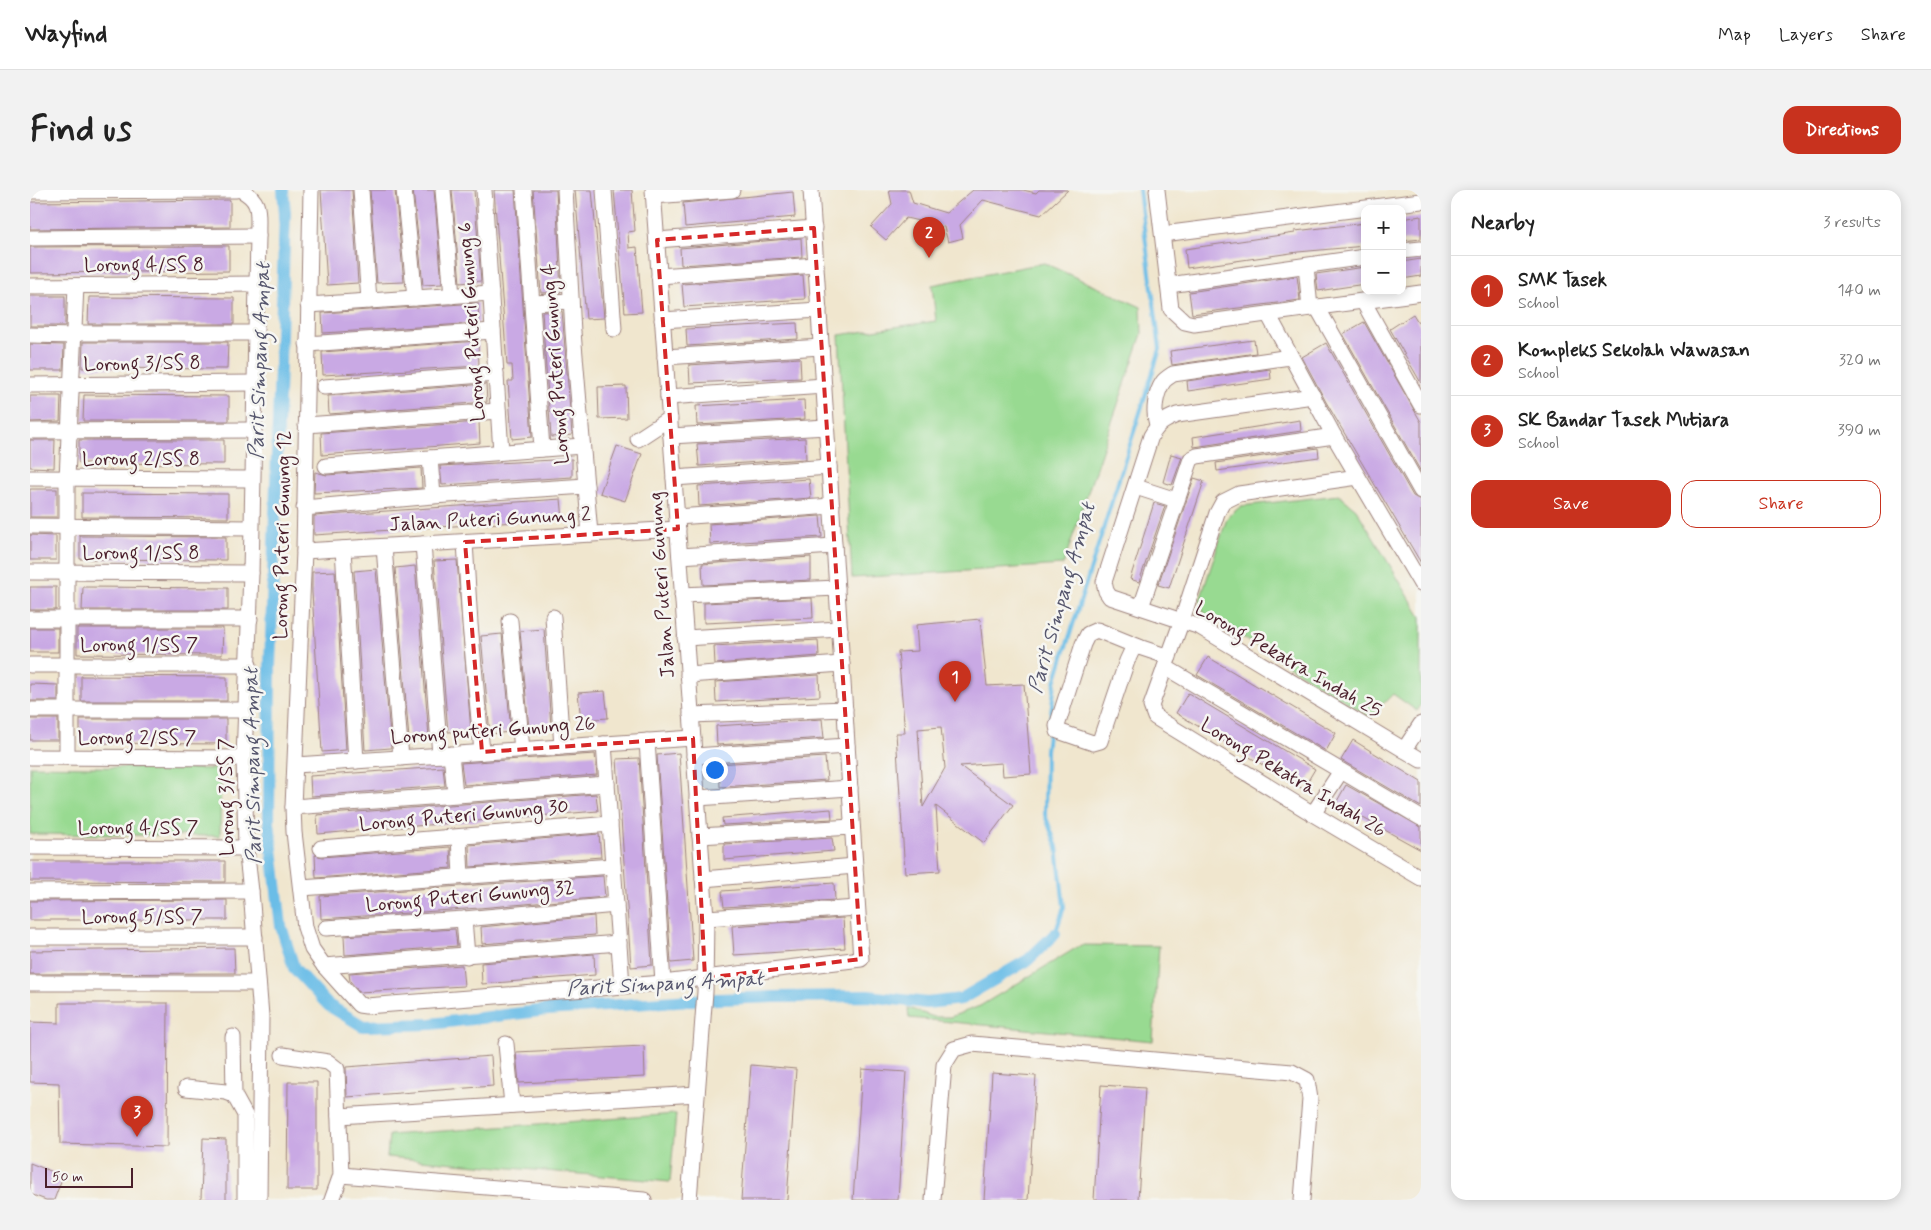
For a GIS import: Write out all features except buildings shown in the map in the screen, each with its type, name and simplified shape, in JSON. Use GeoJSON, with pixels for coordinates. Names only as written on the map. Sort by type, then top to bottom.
{"type":"FeatureCollection","features":[{"type":"Feature","properties":{"kind":"street","name":"Lorong Puteri Gunung 12"},"geometry":{"type":"LineString","coordinates":[[311,190],[304,551],[293,806],[294,832],[305,927],[312,949],[324,966],[359,1004],[366,1006],[663,983],[705,992],[861,959],[858,908]]}},
{"type":"Feature","properties":{"kind":"street"},"geometry":{"type":"LineString","coordinates":[[361,190],[369,301]]}},
{"type":"Feature","properties":{"kind":"street"},"geometry":{"type":"LineString","coordinates":[[404,190],[415,298]]}},
{"type":"Feature","properties":{"kind":"street"},"geometry":{"type":"LineString","coordinates":[[444,190],[452,296]]}},
{"type":"Feature","properties":{"kind":"street","name":"Lorong Puteri Gunung 6"},"geometry":{"type":"LineString","coordinates":[[484,190],[501,452]]}},
{"type":"Feature","properties":{"kind":"street"},"geometry":{"type":"LineString","coordinates":[[524,190],[542,449]]}},
{"type":"Feature","properties":{"kind":"street","name":"Lorong Puteri Gunung 4"},"geometry":{"type":"LineString","coordinates":[[565,190],[571,301],[590,534]]}},
{"type":"Feature","properties":{"kind":"street"},"geometry":{"type":"LineString","coordinates":[[604,190],[614,329]]}},
{"type":"Feature","properties":{"kind":"street"},"geometry":{"type":"LineString","coordinates":[[653,193],[732,190]]}},
{"type":"Feature","properties":{"kind":"street"},"geometry":{"type":"LineString","coordinates":[[706,918],[858,908],[811,190]]}},
{"type":"Feature","properties":{"kind":"street"},"geometry":{"type":"LineString","coordinates":[[1157,190],[1171,310],[1185,322],[1194,324],[1363,301],[1419,298]]}},
{"type":"Feature","properties":{"kind":"street"},"geometry":{"type":"LineString","coordinates":[[30,191],[244,191]]}},
{"type":"Feature","properties":{"kind":"street","name":"Lorong 3/SS 7"},"geometry":{"type":"LineString","coordinates":[[244,191],[256,203],[258,236],[249,665],[244,758],[246,848],[255,937],[261,1063],[259,1200]]}},
{"type":"Feature","properties":{"kind":"street","name":"Jalan Puteri Gunung"},"geometry":{"type":"LineString","coordinates":[[653,193],[706,918],[705,992],[689,1200]]}},
{"type":"Feature","properties":{"kind":"street"},"geometry":{"type":"LineString","coordinates":[[1163,234],[1421,201]]}},
{"type":"Feature","properties":{"kind":"street"},"geometry":{"type":"LineString","coordinates":[[657,240],[814,228]]}},
{"type":"Feature","properties":{"kind":"street"},"geometry":{"type":"LineString","coordinates":[[30,238],[258,236]]}},
{"type":"Feature","properties":{"kind":"street"},"geometry":{"type":"LineString","coordinates":[[1406,251],[1421,249]]}},
{"type":"Feature","properties":{"kind":"street"},"geometry":{"type":"LineString","coordinates":[[1168,285],[1361,258]]}},
{"type":"Feature","properties":{"kind":"street"},"geometry":{"type":"LineString","coordinates":[[659,276],[816,265]]}},
{"type":"Feature","properties":{"kind":"street"},"geometry":{"type":"LineString","coordinates":[[1306,266],[1314,308],[1421,491]]}},
{"type":"Feature","properties":{"kind":"street","name":"Lorong 4/SS 8"},"geometry":{"type":"LineString","coordinates":[[30,286],[258,284]]}},
{"type":"Feature","properties":{"kind":"street"},"geometry":{"type":"LineString","coordinates":[[67,757],[67,478],[76,286]]}},
{"type":"Feature","properties":{"kind":"street"},"geometry":{"type":"LineString","coordinates":[[308,305],[491,293]]}},
{"type":"Feature","properties":{"kind":"street"},"geometry":{"type":"LineString","coordinates":[[533,303],[571,301]]}},
{"type":"Feature","properties":{"kind":"street"},"geometry":{"type":"LineString","coordinates":[[1363,301],[1421,405]]}},
{"type":"Feature","properties":{"kind":"street"},"geometry":{"type":"LineString","coordinates":[[662,320],[819,310]]}},
{"type":"Feature","properties":{"kind":"street"},"geometry":{"type":"LineString","coordinates":[[1268,314],[1334,436],[1421,584]]}},
{"type":"Feature","properties":{"kind":"street"},"geometry":{"type":"LineString","coordinates":[[307,344],[493,332]]}},
{"type":"Feature","properties":{"kind":"street"},"geometry":{"type":"LineString","coordinates":[[30,335],[256,333]]}},
{"type":"Feature","properties":{"kind":"street"},"geometry":{"type":"LineString","coordinates":[[665,356],[821,347]]}},
{"type":"Feature","properties":{"kind":"street"},"geometry":{"type":"LineString","coordinates":[[1157,425],[1153,415],[1157,398],[1164,380],[1173,374],[1290,356]]}},
{"type":"Feature","properties":{"kind":"street"},"geometry":{"type":"LineString","coordinates":[[324,387],[496,374]]}},
{"type":"Feature","properties":{"kind":"street","name":"Lorong 3/SS 8"},"geometry":{"type":"LineString","coordinates":[[30,385],[254,383]]}},
{"type":"Feature","properties":{"kind":"street"},"geometry":{"type":"LineString","coordinates":[[668,397],[824,386]]}},
{"type":"Feature","properties":{"kind":"street"},"geometry":{"type":"LineString","coordinates":[[1176,500],[1136,487],[1151,436],[1157,425],[1165,419],[1177,415],[1312,396]]}},
{"type":"Feature","properties":{"kind":"street"},"geometry":{"type":"LineString","coordinates":[[306,424],[498,411]]}},
{"type":"Feature","properties":{"kind":"street"},"geometry":{"type":"LineString","coordinates":[[638,439],[670,418]]}},
{"type":"Feature","properties":{"kind":"street"},"geometry":{"type":"LineString","coordinates":[[671,436],[826,427]]}},
{"type":"Feature","properties":{"kind":"street"},"geometry":{"type":"LineString","coordinates":[[30,432],[253,430]]}},
{"type":"Feature","properties":{"kind":"street"},"geometry":{"type":"LineString","coordinates":[[1141,607],[1187,466],[1191,460],[1197,456],[1334,436]]}},
{"type":"Feature","properties":{"kind":"street"},"geometry":{"type":"LineString","coordinates":[[326,466],[582,446]]}},
{"type":"Feature","properties":{"kind":"street"},"geometry":{"type":"LineString","coordinates":[[430,458],[433,496]]}},
{"type":"Feature","properties":{"kind":"street"},"geometry":{"type":"LineString","coordinates":[[674,478],[829,467]]}},
{"type":"Feature","properties":{"kind":"street"},"geometry":{"type":"LineString","coordinates":[[1167,662],[1217,512],[1223,502],[1239,494],[1358,477]]}},
{"type":"Feature","properties":{"kind":"street","name":"Lorong 2/SS 8"},"geometry":{"type":"LineString","coordinates":[[30,478],[252,479]]}},
{"type":"Feature","properties":{"kind":"street"},"geometry":{"type":"LineString","coordinates":[[304,508],[433,496],[586,486]]}},
{"type":"Feature","properties":{"kind":"street","name":"Lorong Pekatra Indah 25"},"geometry":{"type":"LineString","coordinates":[[1136,487],[1104,582],[1110,597],[1200,627],[1421,760]]}},
{"type":"Feature","properties":{"kind":"street","name":"Jalan Puteri Gunung 2"},"geometry":{"type":"LineString","coordinates":[[304,551],[590,534],[832,506]]}},
{"type":"Feature","properties":{"kind":"street"},"geometry":{"type":"LineString","coordinates":[[30,526],[251,528]]}},
{"type":"Feature","properties":{"kind":"street"},"geometry":{"type":"LineString","coordinates":[[465,542],[470,624],[482,752]]}},
{"type":"Feature","properties":{"kind":"street"},"geometry":{"type":"LineString","coordinates":[[422,544],[446,755],[455,794]]}},
{"type":"Feature","properties":{"kind":"street"},"geometry":{"type":"LineString","coordinates":[[384,546],[402,758]]}},
{"type":"Feature","properties":{"kind":"street"},"geometry":{"type":"LineString","coordinates":[[680,556],[834,546]]}},
{"type":"Feature","properties":{"kind":"street"},"geometry":{"type":"LineString","coordinates":[[343,549],[356,761]]}},
{"type":"Feature","properties":{"kind":"street","name":"Lorong 1/SS 8"},"geometry":{"type":"LineString","coordinates":[[30,572],[251,573]]}},
{"type":"Feature","properties":{"kind":"street"},"geometry":{"type":"LineString","coordinates":[[682,595],[837,588]]}},
{"type":"Feature","properties":{"kind":"street"},"geometry":{"type":"LineString","coordinates":[[553,617],[562,747]]}},
{"type":"Feature","properties":{"kind":"street"},"geometry":{"type":"LineString","coordinates":[[30,619],[250,619]]}},
{"type":"Feature","properties":{"kind":"street"},"geometry":{"type":"LineString","coordinates":[[510,621],[522,750]]}},
{"type":"Feature","properties":{"kind":"street"},"geometry":{"type":"LineString","coordinates":[[686,638],[840,629]]}},
{"type":"Feature","properties":{"kind":"street"},"geometry":{"type":"LineString","coordinates":[[1139,647],[1134,648],[1127,661],[1100,741],[1093,743],[1058,731],[1056,726],[1058,718],[1083,644],[1088,634],[1097,630],[1139,647],[1167,662],[1341,771],[1421,818]]}},
{"type":"Feature","properties":{"kind":"street","name":"Lorong Pekatra Indah 26"},"geometry":{"type":"LineString","coordinates":[[1167,662],[1151,706],[1155,717],[1421,878]]}},
{"type":"Feature","properties":{"kind":"street"},"geometry":{"type":"LineString","coordinates":[[688,675],[842,664]]}},
{"type":"Feature","properties":{"kind":"street","name":"Lorong 1/SS 7"},"geometry":{"type":"LineString","coordinates":[[30,665],[249,665]]}},
{"type":"Feature","properties":{"kind":"street"},"geometry":{"type":"LineString","coordinates":[[691,715],[845,709]]}},
{"type":"Feature","properties":{"kind":"street"},"geometry":{"type":"LineString","coordinates":[[30,710],[246,710]]}},
{"type":"Feature","properties":{"kind":"street"},"geometry":{"type":"LineString","coordinates":[[1404,750],[1421,724]]}},
{"type":"Feature","properties":{"kind":"street","name":"Lorong puteri Gunung 26"},"geometry":{"type":"LineString","coordinates":[[296,765],[693,738]]}},
{"type":"Feature","properties":{"kind":"street"},"geometry":{"type":"LineString","coordinates":[[646,741],[663,983]]}},
{"type":"Feature","properties":{"kind":"street"},"geometry":{"type":"LineString","coordinates":[[604,744],[622,985]]}},
{"type":"Feature","properties":{"kind":"street"},"geometry":{"type":"LineString","coordinates":[[694,756],[847,746]]}},
{"type":"Feature","properties":{"kind":"street","name":"Lorong 2/SS 7"},"geometry":{"type":"LineString","coordinates":[[30,757],[244,758]]}},
{"type":"Feature","properties":{"kind":"street"},"geometry":{"type":"LineString","coordinates":[[1313,814],[1341,771]]}},
{"type":"Feature","properties":{"kind":"street"},"geometry":{"type":"LineString","coordinates":[[293,806],[607,784]]}},
{"type":"Feature","properties":{"kind":"street"},"geometry":{"type":"LineString","coordinates":[[697,798],[850,788]]}},
{"type":"Feature","properties":{"kind":"street","name":"Lorong Puteri Gunung 30"},"geometry":{"type":"LineString","coordinates":[[321,848],[610,824]]}},
{"type":"Feature","properties":{"kind":"street"},"geometry":{"type":"LineString","coordinates":[[700,836],[852,827]]}},
{"type":"Feature","properties":{"kind":"street"},"geometry":{"type":"LineString","coordinates":[[459,838],[462,876]]}},
{"type":"Feature","properties":{"kind":"street","name":"Lorong 4/SS 7"},"geometry":{"type":"LineString","coordinates":[[30,847],[246,848]]}},
{"type":"Feature","properties":{"kind":"street"},"geometry":{"type":"LineString","coordinates":[[301,888],[613,866]]}},
{"type":"Feature","properties":{"kind":"street"},"geometry":{"type":"LineString","coordinates":[[703,879],[855,866]]}},
{"type":"Feature","properties":{"kind":"street"},"geometry":{"type":"LineString","coordinates":[[30,892],[251,892]]}},
{"type":"Feature","properties":{"kind":"street","name":"Lorong Puteri Gunung 32"},"geometry":{"type":"LineString","coordinates":[[326,928],[464,919],[616,905]]}},
{"type":"Feature","properties":{"kind":"street"},"geometry":{"type":"LineString","coordinates":[[464,919],[467,956]]}},
{"type":"Feature","properties":{"kind":"street","name":"Lorong 5/SS 7"},"geometry":{"type":"LineString","coordinates":[[30,937],[255,937]]}},
{"type":"Feature","properties":{"kind":"street"},"geometry":{"type":"LineString","coordinates":[[324,966],[619,943]]}},
{"type":"Feature","properties":{"kind":"street"},"geometry":{"type":"LineString","coordinates":[[30,983],[258,983]]}},
{"type":"Feature","properties":{"kind":"street"},"geometry":{"type":"LineString","coordinates":[[233,1037],[234,1095],[245,1115],[245,1200]]}},
{"type":"Feature","properties":{"kind":"street"},"geometry":{"type":"LineString","coordinates":[[506,1044],[512,1105]]}},
{"type":"Feature","properties":{"kind":"street"},"geometry":{"type":"LineString","coordinates":[[933,1200],[944,1065],[954,1049],[972,1044],[1292,1072],[1307,1080],[1310,1099],[1302,1200]]}},
{"type":"Feature","properties":{"kind":"street"},"geometry":{"type":"LineString","coordinates":[[283,1055],[328,1062],[335,1066],[337,1070],[341,1175],[332,1200]]}},
{"type":"Feature","properties":{"kind":"street"},"geometry":{"type":"LineString","coordinates":[[186,1088],[226,1092],[234,1095]]}},
{"type":"Feature","properties":{"kind":"street"},"geometry":{"type":"LineString","coordinates":[[339,1116],[697,1094]]}},
{"type":"Feature","properties":{"kind":"street"},"geometry":{"type":"LineString","coordinates":[[341,1175],[502,1194],[644,1200]]}},
{"type":"Feature","properties":{"kind":"highlighted area"},"geometry":{"type":"Polygon","coordinates":[[[814,228],[861,959],[705,978],[693,738],[482,752],[465,542],[678,529],[657,240],[814,228]]]}},
{"type":"Feature","properties":{"kind":"green space"},"geometry":{"type":"Polygon","coordinates":[[[1044,263],[1141,307],[1142,334],[1063,565],[852,578],[839,335],[936,321],[932,285],[1044,263]]]}},
{"type":"Feature","properties":{"kind":"green space"},"geometry":{"type":"Polygon","coordinates":[[[1339,495],[1356,509],[1421,617],[1421,705],[1417,711],[1393,694],[1370,717],[1204,613],[1200,600],[1227,518],[1241,506],[1339,495]]]}},
{"type":"Feature","properties":{"kind":"green space"},"geometry":{"type":"Polygon","coordinates":[[[30,766],[221,769],[220,836],[30,834],[30,766]]]}},
{"type":"Feature","properties":{"kind":"green space"},"geometry":{"type":"Polygon","coordinates":[[[1081,945],[1159,946],[1153,1041],[909,1018],[908,1008],[934,1017],[950,1017],[980,1006],[1081,945]]]}},
{"type":"Feature","properties":{"kind":"green space"},"geometry":{"type":"Polygon","coordinates":[[[676,1114],[670,1182],[387,1157],[389,1135],[676,1114]]]}},
{"type":"Feature","properties":{"kind":"waterway","name":"Parit Simpang Ampat"},"geometry":{"type":"LineString","coordinates":[[283,190],[285,213],[270,666],[269,823],[281,926],[294,968],[328,1005],[363,1026],[431,1024],[547,1010],[691,1000],[868,996],[927,1003],[961,999],[1028,960],[1055,934]]}},
{"type":"Feature","properties":{"kind":"waterway","name":"Parit Simpang Ampat"},"geometry":{"type":"LineString","coordinates":[[1055,934],[1064,907],[1057,847],[1045,815],[1046,750],[1055,682],[1160,349],[1139,190]]}},
{"type":"Feature","properties":{"kind":"place","name":"Kompleks Sekolah Wawasan"},"geometry":{"type":"Point","coordinates":[929,258]}},
{"type":"Feature","properties":{"kind":"place","name":"SMK Tasek"},"geometry":{"type":"Point","coordinates":[955,702]}},
{"type":"Feature","properties":{"kind":"place","name":"SK Bandar Tasek Mutiara"},"geometry":{"type":"Point","coordinates":[137,1137]}}]}
